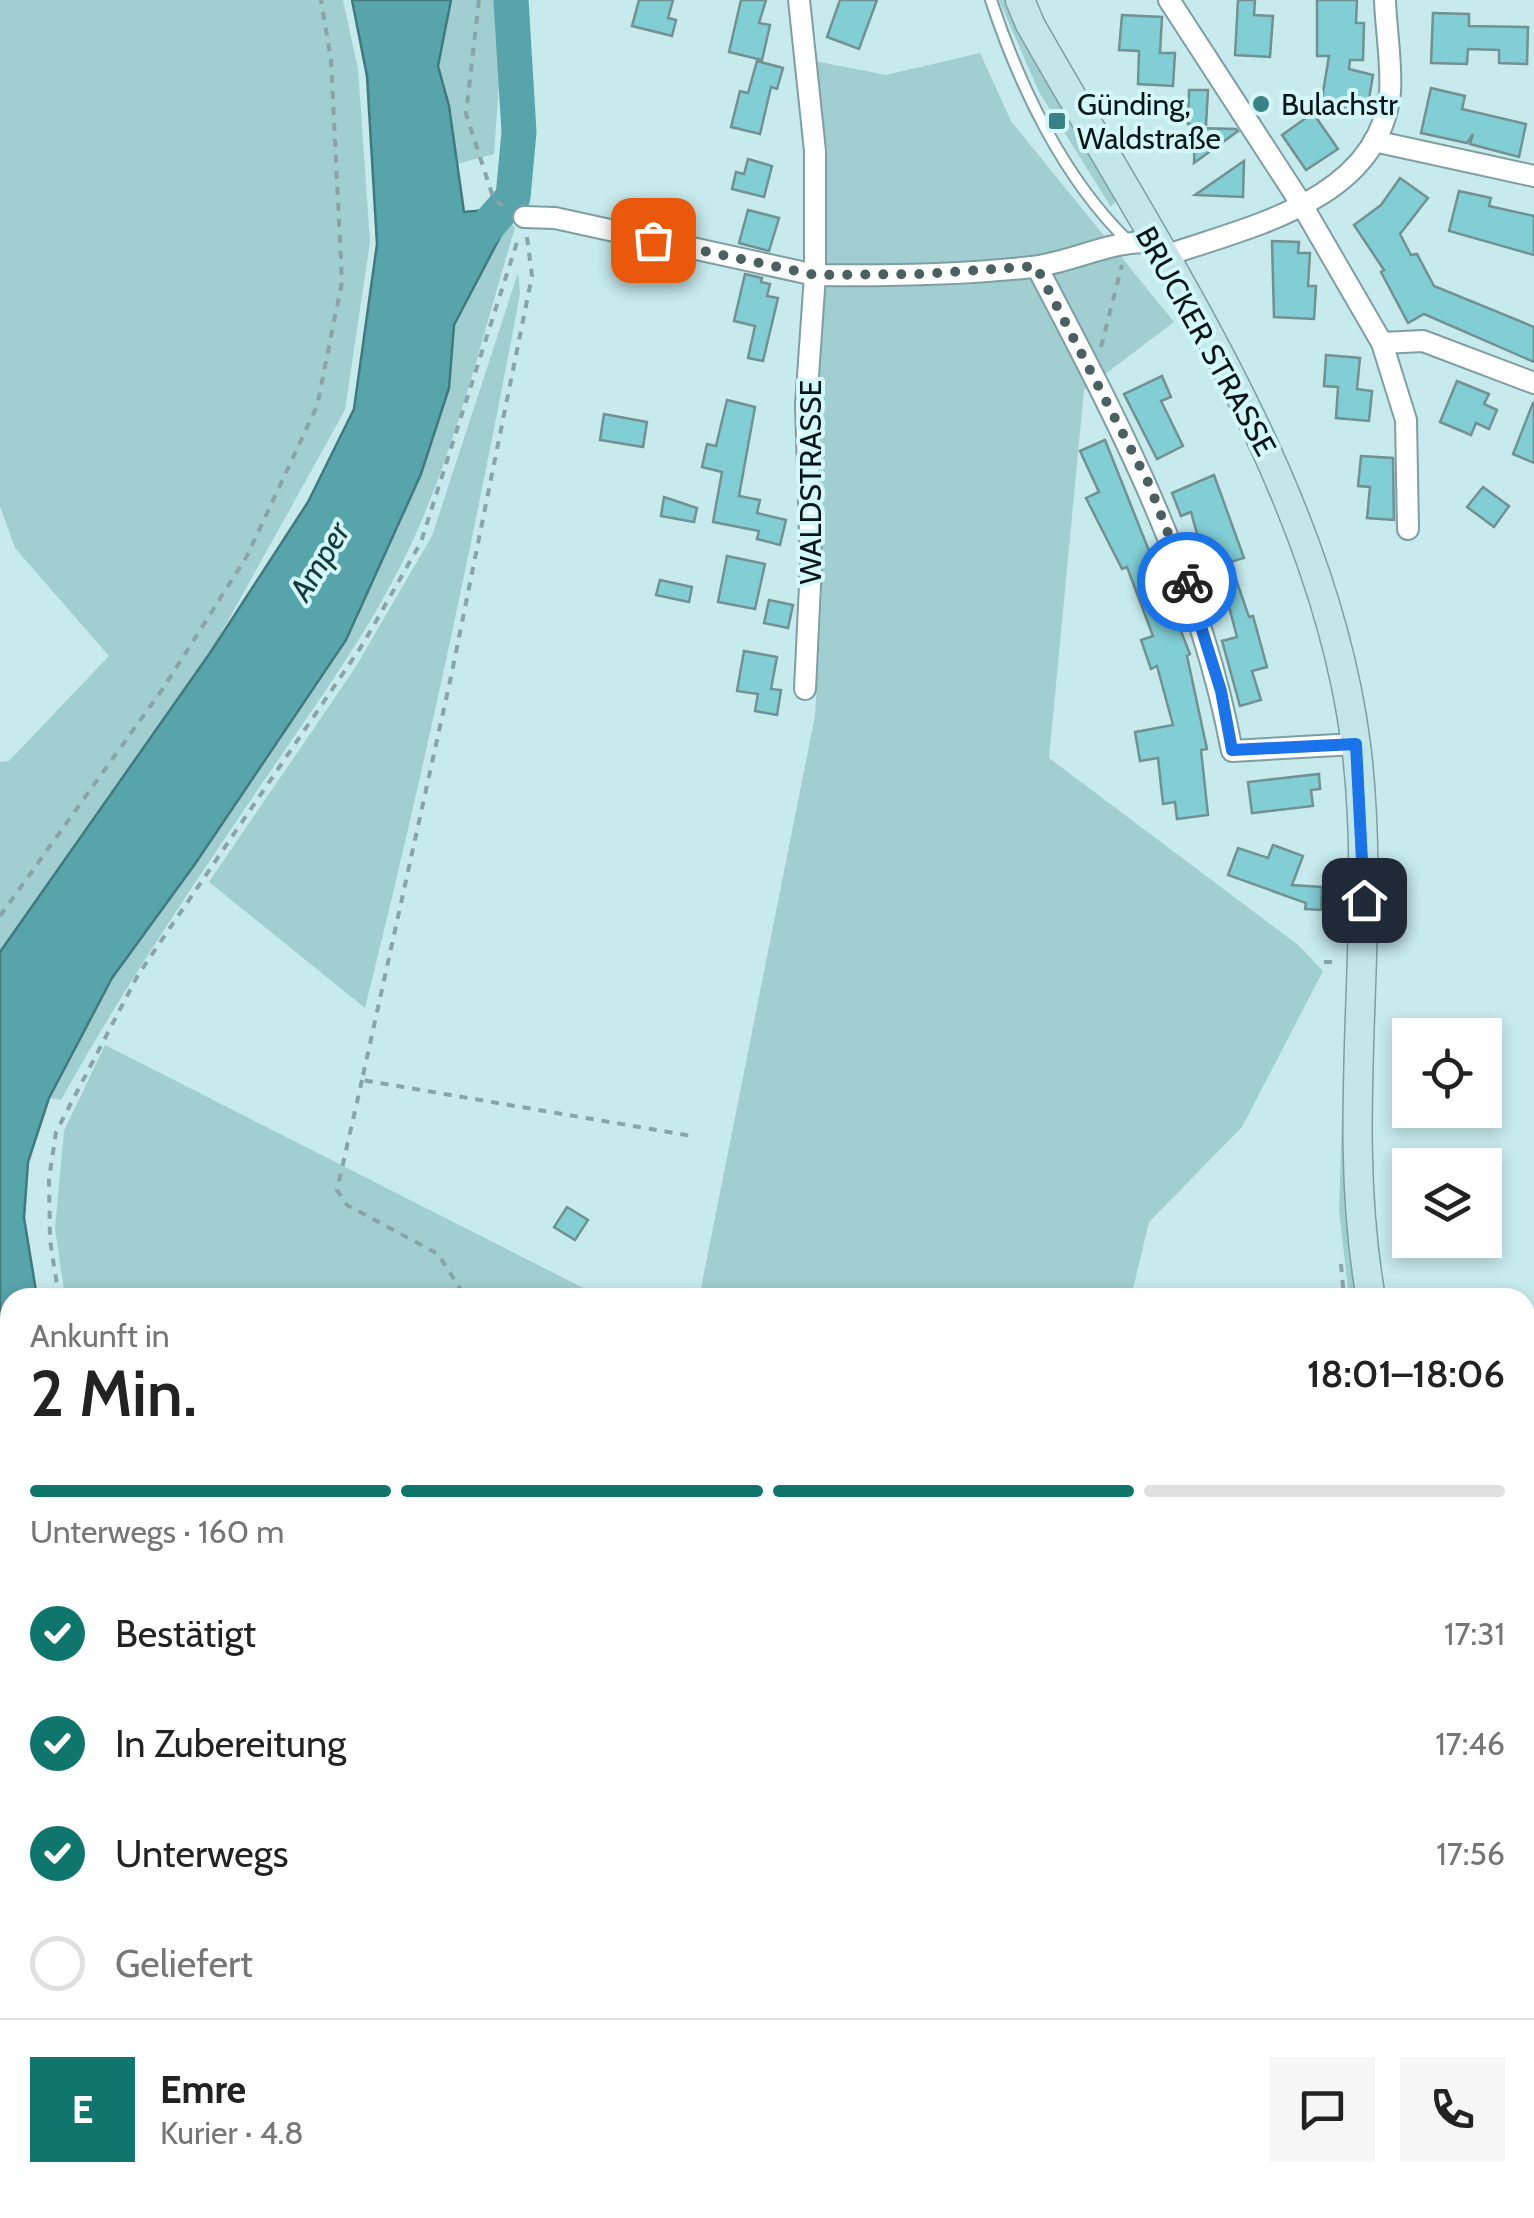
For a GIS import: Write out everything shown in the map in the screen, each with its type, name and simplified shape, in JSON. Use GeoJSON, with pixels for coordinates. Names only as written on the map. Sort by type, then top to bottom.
{"type":"FeatureCollection","features":[{"type":"Feature","properties":{"kind":"main road","name":"BRUCKER STRASSE"},"geometry":{"type":"LineString","coordinates":[[1020,0],[1148,246],[1241,393],[1277,472],[1318,588],[1356,744],[1364,939],[1360,1200],[1370,1288]]}},
{"type":"Feature","properties":{"kind":"street","name":"WALDSTRASSE"},"geometry":{"type":"LineString","coordinates":[[799,0],[815,151],[815,275],[806,405],[811,582],[805,690]]}},
{"type":"Feature","properties":{"kind":"street"},"geometry":{"type":"LineString","coordinates":[[1170,0],[1302,205],[1382,344],[1406,420],[1408,530]]}},
{"type":"Feature","properties":{"kind":"street"},"geometry":{"type":"LineString","coordinates":[[524,217],[555,218],[815,275],[924,274],[1036,266],[1148,246],[1302,205],[1351,172],[1374,141],[1390,94],[1385,0]]}},
{"type":"Feature","properties":{"kind":"street"},"geometry":{"type":"LineString","coordinates":[[1374,141],[1534,176]]}},
{"type":"Feature","properties":{"kind":"street"},"geometry":{"type":"LineString","coordinates":[[1036,266],[1149,484],[1180,559],[1221,691],[1232,750],[1356,744]]}},
{"type":"Feature","properties":{"kind":"street"},"geometry":{"type":"LineString","coordinates":[[1382,344],[1423,341],[1534,383]]}},
{"type":"Feature","properties":{"kind":"lane"},"geometry":{"type":"LineString","coordinates":[[991,0],[1009,54],[1056,145],[1112,225],[1148,246]]}},
{"type":"Feature","properties":{"kind":"path"},"geometry":{"type":"LineString","coordinates":[[1,912],[164,686],[247,556],[317,406],[342,282],[331,60],[321,0]]}},
{"type":"Feature","properties":{"kind":"path"},"geometry":{"type":"LineString","coordinates":[[479,0],[466,114],[494,200]]}},
{"type":"Feature","properties":{"kind":"path"},"geometry":{"type":"LineString","coordinates":[[458,1288],[438,1254],[347,1206],[337,1190],[452,672],[532,276],[524,217]]}},
{"type":"Feature","properties":{"kind":"path"},"geometry":{"type":"LineString","coordinates":[[57,1288],[50,1240],[49,1179],[56,1132],[138,974],[363,644],[421,542],[478,374],[524,217]]}},
{"type":"Feature","properties":{"kind":"path"},"geometry":{"type":"LineString","coordinates":[[1094,375],[1148,246]]}},
{"type":"Feature","properties":{"kind":"path"},"geometry":{"type":"LineString","coordinates":[[362,1080],[692,1136]]}},
{"type":"Feature","properties":{"kind":"shaded area"},"geometry":{"type":"Polygon","coordinates":[[[0,0],[343,0],[358,69],[370,242],[345,410],[210,653],[0,952],[0,762],[9,761],[109,656],[15,548],[0,506],[0,0]]]}},
{"type":"Feature","properties":{"kind":"shaded area"},"geometry":{"type":"Polygon","coordinates":[[[451,0],[505,0],[494,154],[457,164],[449,106],[438,66],[451,0]]]}},
{"type":"Feature","properties":{"kind":"shaded area"},"geometry":{"type":"Polygon","coordinates":[[[999,0],[1008,0],[1034,60],[1116,201],[1111,207],[1039,92],[999,0]]]}},
{"type":"Feature","properties":{"kind":"shaded area"},"geometry":{"type":"Polygon","coordinates":[[[980,53],[1011,121],[1174,322],[1084,390],[1049,758],[1298,945],[1323,971],[1242,1127],[1149,1222],[1133,1288],[701,1288],[815,716],[822,590],[811,425],[814,61],[886,75],[980,53]]]}},
{"type":"Feature","properties":{"kind":"shaded area"},"geometry":{"type":"Polygon","coordinates":[[[509,220],[515,228],[464,402],[435,489],[398,571],[338,672],[136,973],[61,1100],[49,1098],[112,978],[195,864],[346,640],[449,388],[454,325],[509,220]]]}},
{"type":"Feature","properties":{"kind":"shaded area"},"geometry":{"type":"Polygon","coordinates":[[[518,273],[520,294],[467,563],[365,1008],[209,882],[355,668],[432,536],[518,273]]]}},
{"type":"Feature","properties":{"kind":"shaded area"},"geometry":{"type":"Polygon","coordinates":[[[1346,990],[1353,990],[1360,1288],[1348,1288],[1339,1210],[1346,990]]]}},
{"type":"Feature","properties":{"kind":"shaded area"},"geometry":{"type":"Polygon","coordinates":[[[105,1045],[583,1288],[64,1288],[55,1228],[64,1131],[105,1045]]]}},
{"type":"Feature","properties":{"kind":"water","name":"Amper"},"geometry":{"type":"Polygon","coordinates":[[[352,0],[451,0],[438,66],[449,106],[464,212],[497,209],[509,220],[454,325],[449,388],[421,474],[346,640],[195,864],[112,978],[49,1098],[28,1162],[24,1218],[36,1288],[0,1288],[0,952],[210,653],[308,502],[354,409],[377,244],[367,76],[352,0]]]}},
{"type":"Feature","properties":{"kind":"building"},"geometry":{"type":"Polygon","coordinates":[[[639,0],[673,0],[668,18],[676,20],[672,36],[632,26],[639,0]]]}},
{"type":"Feature","properties":{"kind":"building"},"geometry":{"type":"Polygon","coordinates":[[[741,0],[766,0],[759,23],[770,25],[762,60],[729,52],[741,0]]]}},
{"type":"Feature","properties":{"kind":"building"},"geometry":{"type":"Polygon","coordinates":[[[840,0],[877,0],[859,49],[827,37],[840,0]]]}},
{"type":"Feature","properties":{"kind":"building"},"geometry":{"type":"Polygon","coordinates":[[[1238,0],[1255,0],[1254,15],[1273,16],[1270,57],[1235,55],[1238,0]]]}},
{"type":"Feature","properties":{"kind":"building"},"geometry":{"type":"Polygon","coordinates":[[[1317,0],[1357,0],[1356,23],[1364,23],[1363,60],[1350,60],[1349,69],[1373,75],[1367,111],[1321,104],[1329,56],[1317,56],[1317,0]]]}},
{"type":"Feature","properties":{"kind":"building"},"geometry":{"type":"Polygon","coordinates":[[[1433,13],[1469,14],[1469,26],[1528,27],[1527,64],[1499,63],[1499,50],[1468,49],[1467,64],[1431,63],[1433,13]]]}},
{"type":"Feature","properties":{"kind":"building"},"geometry":{"type":"Polygon","coordinates":[[[1122,15],[1162,17],[1160,53],[1175,53],[1173,86],[1138,84],[1139,51],[1119,50],[1122,15]]]}},
{"type":"Feature","properties":{"kind":"building"},"geometry":{"type":"Polygon","coordinates":[[[757,61],[783,68],[777,89],[771,87],[760,134],[731,127],[740,91],[748,93],[757,61]]]}},
{"type":"Feature","properties":{"kind":"building"},"geometry":{"type":"Polygon","coordinates":[[[1431,88],[1465,96],[1462,109],[1526,124],[1519,157],[1470,144],[1473,134],[1467,143],[1421,133],[1431,88]]]}},
{"type":"Feature","properties":{"kind":"building"},"geometry":{"type":"Polygon","coordinates":[[[1189,90],[1208,90],[1206,125],[1188,124],[1189,90]]]}},
{"type":"Feature","properties":{"kind":"building"},"geometry":{"type":"Polygon","coordinates":[[[1313,113],[1338,149],[1306,170],[1282,135],[1313,113]]]}},
{"type":"Feature","properties":{"kind":"building"},"geometry":{"type":"Polygon","coordinates":[[[1195,128],[1236,129],[1238,131],[1194,163],[1195,128]]]}},
{"type":"Feature","properties":{"kind":"building"},"geometry":{"type":"Polygon","coordinates":[[[748,159],[772,166],[764,197],[732,189],[736,172],[744,174],[748,159]]]}},
{"type":"Feature","properties":{"kind":"building"},"geometry":{"type":"Polygon","coordinates":[[[1244,161],[1243,197],[1195,195],[1244,161]]]}},
{"type":"Feature","properties":{"kind":"building"},"geometry":{"type":"Polygon","coordinates":[[[1400,178],[1428,198],[1400,234],[1411,255],[1417,254],[1434,286],[1534,327],[1534,362],[1424,314],[1408,323],[1381,272],[1384,270],[1354,225],[1381,205],[1400,178]]]}},
{"type":"Feature","properties":{"kind":"building"},"geometry":{"type":"Polygon","coordinates":[[[1459,191],[1491,198],[1489,206],[1534,216],[1534,255],[1449,231],[1459,191]]]}},
{"type":"Feature","properties":{"kind":"building"},"geometry":{"type":"Polygon","coordinates":[[[748,210],[779,218],[769,251],[739,243],[748,210]]]}},
{"type":"Feature","properties":{"kind":"building"},"geometry":{"type":"Polygon","coordinates":[[[1272,241],[1299,242],[1298,253],[1310,253],[1308,286],[1316,286],[1314,319],[1274,317],[1272,241]]]}},
{"type":"Feature","properties":{"kind":"building"},"geometry":{"type":"Polygon","coordinates":[[[745,274],[762,278],[761,282],[770,284],[767,296],[778,298],[763,361],[748,358],[755,326],[734,321],[745,274]]]}},
{"type":"Feature","properties":{"kind":"building"},"geometry":{"type":"Polygon","coordinates":[[[1326,355],[1360,358],[1357,389],[1372,391],[1369,421],[1336,418],[1338,387],[1324,386],[1326,355]]]}},
{"type":"Feature","properties":{"kind":"building"},"geometry":{"type":"Polygon","coordinates":[[[1162,376],[1171,397],[1161,401],[1183,446],[1157,459],[1124,394],[1162,376]]]}},
{"type":"Feature","properties":{"kind":"building"},"geometry":{"type":"Polygon","coordinates":[[[1457,381],[1489,394],[1484,404],[1497,410],[1489,429],[1476,423],[1471,435],[1440,422],[1457,381]]]}},
{"type":"Feature","properties":{"kind":"building"},"geometry":{"type":"Polygon","coordinates":[[[727,400],[755,407],[739,496],[760,500],[757,513],[786,520],[780,545],[757,539],[759,531],[713,522],[722,472],[702,467],[707,444],[716,446],[727,400]]]}},
{"type":"Feature","properties":{"kind":"building"},"geometry":{"type":"Polygon","coordinates":[[[1534,403],[1534,463],[1513,454],[1534,403]]]}},
{"type":"Feature","properties":{"kind":"building"},"geometry":{"type":"Polygon","coordinates":[[[604,414],[647,422],[643,447],[600,440],[604,414]]]}},
{"type":"Feature","properties":{"kind":"building"},"geometry":{"type":"Polygon","coordinates":[[[1105,440],[1190,654],[1187,656],[1207,749],[1201,750],[1208,815],[1177,819],[1175,802],[1163,804],[1158,758],[1140,761],[1135,732],[1173,725],[1157,666],[1151,669],[1141,640],[1153,636],[1127,567],[1122,569],[1086,498],[1099,492],[1080,451],[1105,440]]]}},
{"type":"Feature","properties":{"kind":"building"},"geometry":{"type":"Polygon","coordinates":[[[1361,456],[1393,458],[1394,520],[1367,518],[1370,487],[1358,486],[1361,456]]]}},
{"type":"Feature","properties":{"kind":"building"},"geometry":{"type":"Polygon","coordinates":[[[1214,475],[1244,558],[1230,562],[1249,617],[1253,616],[1267,667],[1252,671],[1261,700],[1240,706],[1222,641],[1237,637],[1228,603],[1211,609],[1203,584],[1210,582],[1191,512],[1181,516],[1172,493],[1214,475]]]}},
{"type":"Feature","properties":{"kind":"building"},"geometry":{"type":"Polygon","coordinates":[[[1483,487],[1509,506],[1494,527],[1467,507],[1483,487]]]}},
{"type":"Feature","properties":{"kind":"building"},"geometry":{"type":"Polygon","coordinates":[[[664,497],[697,508],[694,522],[661,516],[664,497]]]}},
{"type":"Feature","properties":{"kind":"building"},"geometry":{"type":"Polygon","coordinates":[[[727,556],[765,564],[755,609],[718,602],[727,556]]]}},
{"type":"Feature","properties":{"kind":"building"},"geometry":{"type":"Polygon","coordinates":[[[660,580],[692,587],[689,602],[656,595],[660,580]]]}},
{"type":"Feature","properties":{"kind":"building"},"geometry":{"type":"Polygon","coordinates":[[[769,600],[793,605],[788,628],[764,623],[769,600]]]}},
{"type":"Feature","properties":{"kind":"building"},"geometry":{"type":"Polygon","coordinates":[[[744,651],[777,657],[771,689],[781,690],[777,715],[755,711],[758,694],[737,691],[744,651]]]}},
{"type":"Feature","properties":{"kind":"building"},"geometry":{"type":"Polygon","coordinates":[[[1319,774],[1320,789],[1311,790],[1313,806],[1252,813],[1248,782],[1319,774]]]}},
{"type":"Feature","properties":{"kind":"building"},"geometry":{"type":"Polygon","coordinates":[[[1273,845],[1303,856],[1292,885],[1322,887],[1321,910],[1305,909],[1306,903],[1228,875],[1238,848],[1268,858],[1273,845]]]}},
{"type":"Feature","properties":{"kind":"building"},"geometry":{"type":"Polygon","coordinates":[[[567,1207],[588,1220],[575,1240],[554,1227],[567,1207]]]}},
{"type":"Feature","properties":{"kind":"waterway"},"geometry":{"type":"LineString","coordinates":[[469,247],[513,197],[519,132],[511,0]]}},
{"type":"Feature","properties":{"kind":"way so far"},"geometry":{"type":"LineString","coordinates":[[653,240],[815,275],[924,274],[1036,266],[1149,484],[1187,582]]}},
{"type":"Feature","properties":{"kind":"place","name":"Bulachstr"},"geometry":{"type":"Point","coordinates":[1261,104]}},
{"type":"Feature","properties":{"kind":"place","name":"Günding, Waldstraße"},"geometry":{"type":"Point","coordinates":[1057,121]}},
{"type":"Feature","properties":{"kind":"route"},"geometry":{"type":"LineString","coordinates":[[1187,582],[1221,691],[1232,750],[1356,744],[1364,900]]}}]}
